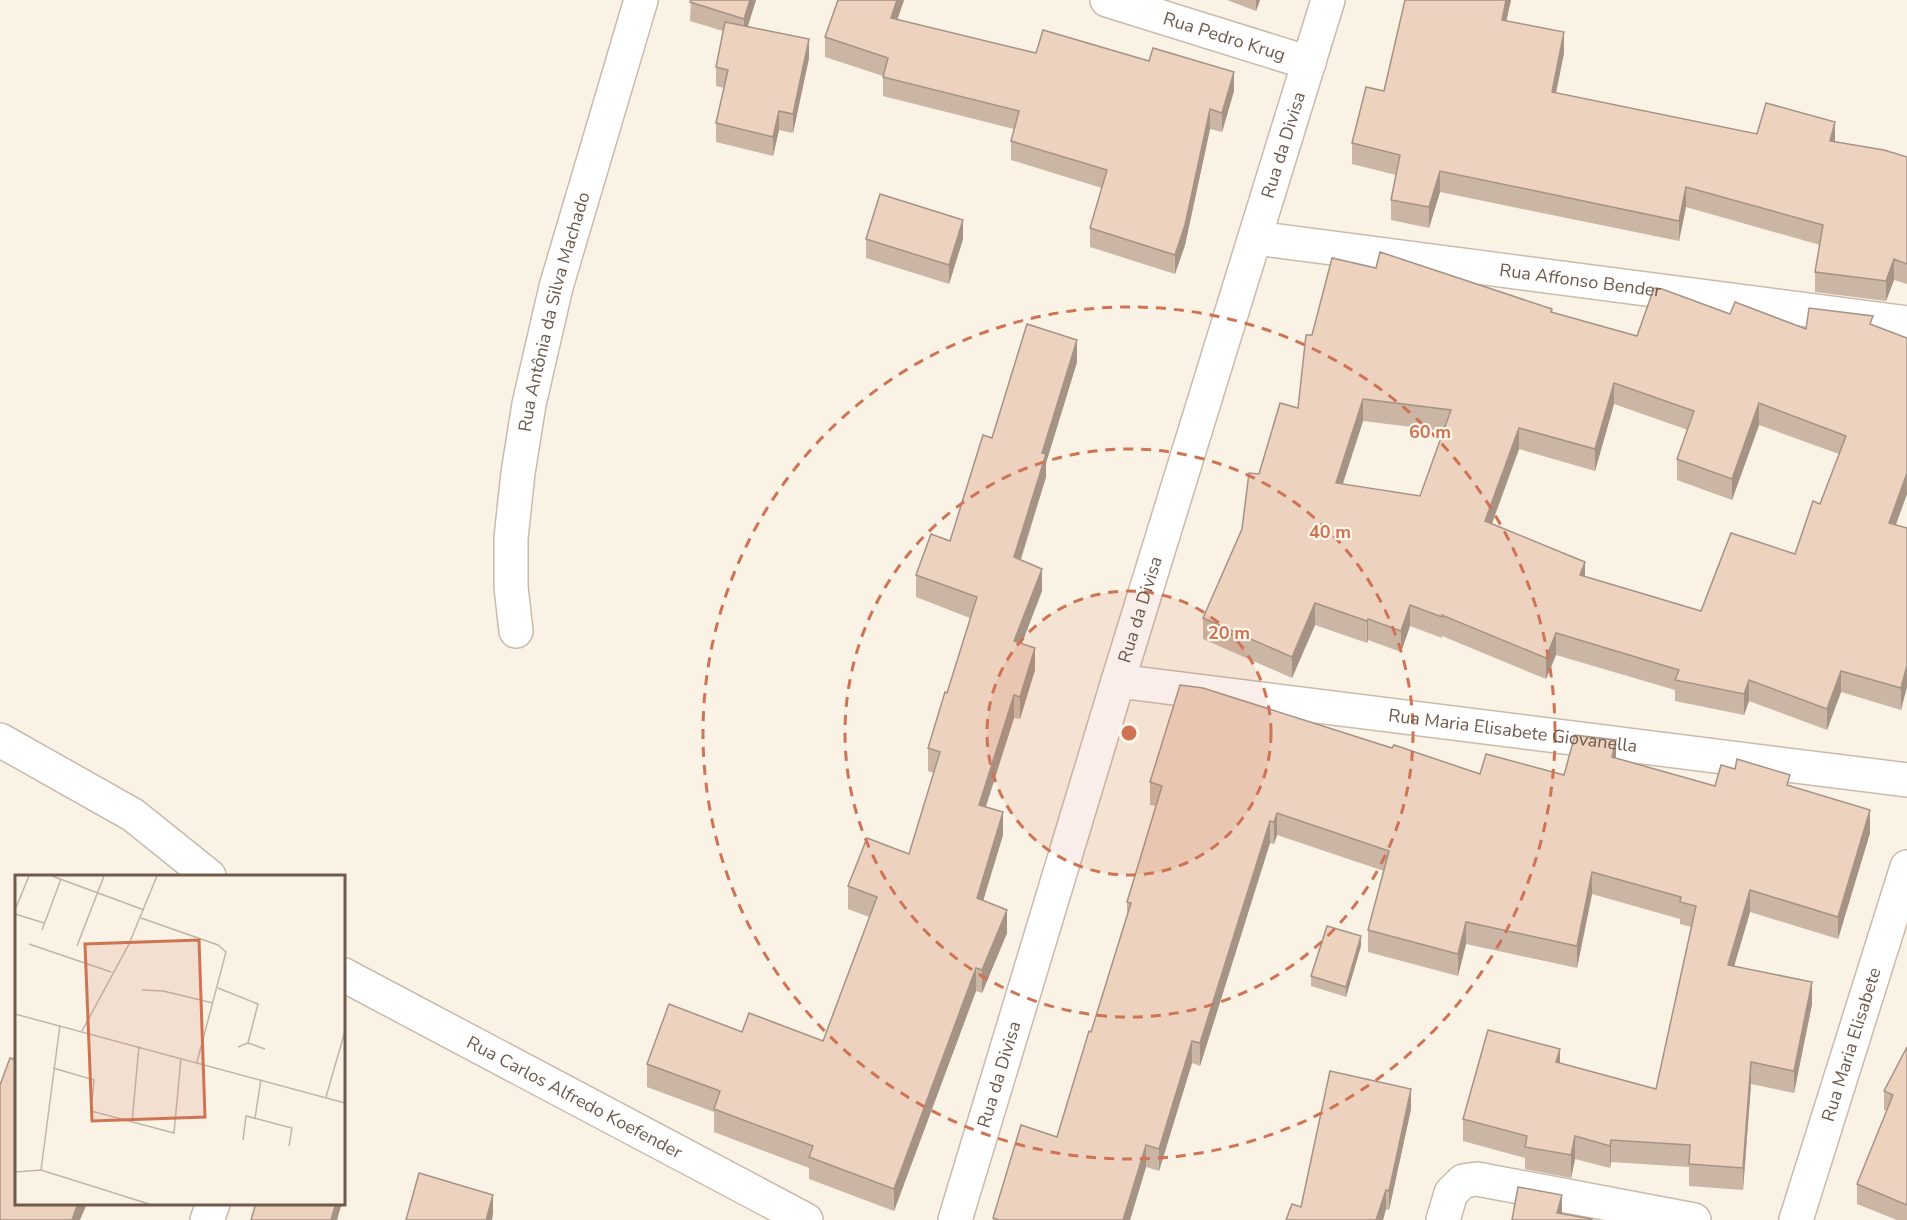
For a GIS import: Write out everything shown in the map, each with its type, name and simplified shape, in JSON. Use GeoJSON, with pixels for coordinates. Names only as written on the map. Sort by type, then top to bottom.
{"type":"FeatureCollection","features":[{"type":"Feature","properties":{"kind":"street","name":"Rua Antônia da Silva Machado"},"geometry":{"type":"LineString","coordinates":[[516,631],[511,586],[512,538],[518,473],[529,404],[556,287],[641,0]]}},
{"type":"Feature","properties":{"kind":"street","name":"Rua Pedro Krug"},"geometry":{"type":"LineString","coordinates":[[1107,0],[1309,63]]}},
{"type":"Feature","properties":{"kind":"street","name":"Rua da Divisa"},"geometry":{"type":"LineString","coordinates":[[955,1220],[1328,0]]}},
{"type":"Feature","properties":{"kind":"street","name":"Rua Affonso Bender"},"geometry":{"type":"LineString","coordinates":[[1255,238],[1907,323]]}},
{"type":"Feature","properties":{"kind":"street","name":"Rua Maria Elisabete Giovanella"},"geometry":{"type":"LineString","coordinates":[[1118,681],[1907,780]]}},
{"type":"Feature","properties":{"kind":"street"},"geometry":{"type":"LineString","coordinates":[[0,740],[133,815],[208,875]]}},
{"type":"Feature","properties":{"kind":"street","name":"Rua Maria Elisabete"},"geometry":{"type":"LineString","coordinates":[[1796,1220],[1907,867]]}},
{"type":"Feature","properties":{"kind":"street","name":"Rua Carlos Alfredo Koefender"},"geometry":{"type":"LineString","coordinates":[[345,976],[806,1220]]}},
{"type":"Feature","properties":{"kind":"street"},"geometry":{"type":"LineString","coordinates":[[1443,1220],[1451,1193],[1463,1181],[1477,1179],[1694,1220]]}},
{"type":"Feature","properties":{"kind":"street"},"geometry":{"type":"LineString","coordinates":[[207,1220],[212,1205]]}},
{"type":"Feature","properties":{"kind":"building"},"geometry":{"type":"Polygon","coordinates":[[[691,0],[750,0],[744,19],[690,2],[691,0]]]}},
{"type":"Feature","properties":{"kind":"building"},"geometry":{"type":"Polygon","coordinates":[[[838,0],[897,0],[891,18],[1036,53],[1043,30],[1149,61],[1153,48],[1234,72],[1222,113],[1210,109],[1185,225],[1175,255],[1090,228],[1107,170],[1011,141],[1019,111],[883,77],[888,58],[825,37],[838,0]]]}},
{"type":"Feature","properties":{"kind":"building"},"geometry":{"type":"Polygon","coordinates":[[[1405,0],[1506,0],[1502,20],[1564,32],[1552,92],[1757,134],[1766,103],[1835,122],[1830,141],[1884,150],[1907,157],[1907,264],[1894,259],[1886,281],[1815,272],[1823,225],[1686,187],[1679,221],[1440,171],[1429,207],[1391,200],[1400,155],[1352,143],[1366,87],[1384,91],[1405,0]]]}},
{"type":"Feature","properties":{"kind":"building"},"geometry":{"type":"Polygon","coordinates":[[[725,22],[809,39],[793,114],[779,111],[773,137],[716,123],[728,70],[716,67],[725,22]]]}},
{"type":"Feature","properties":{"kind":"building"},"geometry":{"type":"Polygon","coordinates":[[[880,194],[963,220],[949,265],[866,239],[880,194]]]}},
{"type":"Feature","properties":{"kind":"building"},"geometry":{"type":"Polygon","coordinates":[[[1380,252],[1552,309],[1551,312],[1637,336],[1654,288],[1730,314],[1735,302],[1806,329],[1809,308],[1873,316],[1870,324],[1907,338],[1907,473],[1889,523],[1907,528],[1907,665],[1901,688],[1841,671],[1827,709],[1749,680],[1744,694],[1675,680],[1679,670],[1556,633],[1546,658],[1442,615],[1442,617],[1410,605],[1401,631],[1315,603],[1292,657],[1203,618],[1242,529],[1249,473],[1259,474],[1280,403],[1298,408],[1306,335],[1312,335],[1332,258],[1376,268],[1380,252]],[[1614,383],[1595,449],[1519,428],[1485,521],[1585,562],[1580,575],[1701,611],[1731,533],[1795,554],[1813,501],[1820,504],[1846,436],[1759,403],[1732,479],[1677,459],[1694,411],[1614,383]],[[1363,399],[1336,483],[1420,496],[1451,410],[1363,399]]]}},
{"type":"Feature","properties":{"kind":"building"},"geometry":{"type":"Polygon","coordinates":[[[1027,324],[1077,340],[1042,453],[1046,454],[1014,557],[1042,569],[1014,641],[1035,648],[1020,697],[1014,695],[979,805],[1003,812],[977,898],[1007,910],[982,970],[976,968],[894,1189],[809,1157],[813,1146],[714,1109],[720,1091],[647,1064],[669,1004],[742,1032],[749,1013],[823,1041],[877,897],[848,886],[867,838],[909,854],[940,752],[928,748],[977,597],[916,575],[931,534],[950,541],[983,435],[992,438],[1027,324]]]}},
{"type":"Feature","properties":{"kind":"building"},"geometry":{"type":"Polygon","coordinates":[[[1180,685],[1203,688],[1392,748],[1394,745],[1480,774],[1486,754],[1564,775],[1575,735],[1616,740],[1612,757],[1715,786],[1721,765],[1735,769],[1737,759],[1790,775],[1787,785],[1870,810],[1838,917],[1750,890],[1728,965],[1812,982],[1794,1071],[1751,1062],[1743,1168],[1689,1164],[1690,1145],[1611,1140],[1610,1146],[1575,1136],[1571,1155],[1525,1147],[1527,1136],[1463,1119],[1488,1030],[1560,1049],[1556,1062],[1656,1089],[1696,906],[1680,902],[1681,897],[1592,872],[1577,946],[1466,922],[1458,954],[1368,930],[1389,851],[1277,813],[1274,822],[1270,821],[1200,1043],[1192,1041],[1159,1149],[1146,1145],[1123,1220],[999,1220],[993,1218],[1021,1125],[1057,1137],[1131,903],[1127,902],[1162,786],[1150,782],[1180,685]]]}},
{"type":"Feature","properties":{"kind":"building"},"geometry":{"type":"Polygon","coordinates":[[[1327,926],[1361,936],[1346,987],[1311,976],[1327,926]]]}},
{"type":"Feature","properties":{"kind":"building"},"geometry":{"type":"Polygon","coordinates":[[[1907,1047],[1907,1205],[1857,1184],[1893,1095],[1884,1091],[1907,1047]]]}},
{"type":"Feature","properties":{"kind":"building"},"geometry":{"type":"Polygon","coordinates":[[[10,1058],[15,1060],[15,1205],[77,1205],[72,1220],[0,1220],[0,1085],[10,1058]]]}},
{"type":"Feature","properties":{"kind":"building"},"geometry":{"type":"Polygon","coordinates":[[[1330,1071],[1411,1089],[1389,1191],[1386,1190],[1376,1220],[1286,1220],[1292,1204],[1301,1207],[1330,1071]]]}},
{"type":"Feature","properties":{"kind":"building"},"geometry":{"type":"Polygon","coordinates":[[[419,1173],[493,1195],[486,1220],[406,1220],[419,1173]]]}},
{"type":"Feature","properties":{"kind":"building"},"geometry":{"type":"Polygon","coordinates":[[[1518,1187],[1562,1195],[1557,1213],[1592,1219],[1512,1220],[1518,1187]]]}},
{"type":"Feature","properties":{"kind":"building"},"geometry":{"type":"Polygon","coordinates":[[[255,1205],[335,1205],[331,1220],[251,1220],[255,1205]]]}}]}
